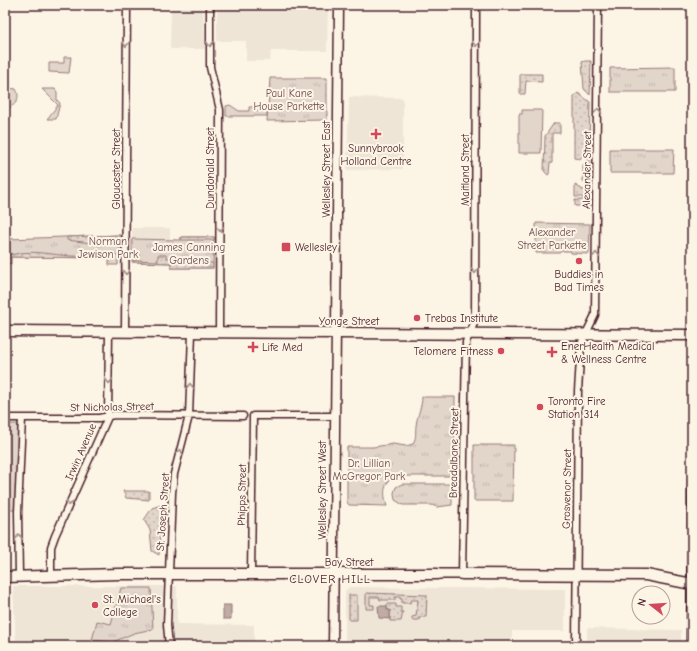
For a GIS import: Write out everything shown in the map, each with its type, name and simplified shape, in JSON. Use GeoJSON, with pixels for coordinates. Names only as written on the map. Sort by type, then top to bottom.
{"type":"FeatureCollection","features":[{"type":"Feature","properties":{"kind":"main road","name":"Yonge Street"},"geometry":{"type":"LineString","coordinates":[[5,331],[692,335]]}},
{"type":"Feature","properties":{"kind":"main road","name":"Bay Street"},"geometry":{"type":"LineString","coordinates":[[5,577],[169,574],[646,575],[691,584]]}},
{"type":"Feature","properties":{"kind":"street","name":"Gloucester Street"},"geometry":{"type":"LineString","coordinates":[[125,332],[127,5]]}},
{"type":"Feature","properties":{"kind":"street","name":"Dundonald Street"},"geometry":{"type":"LineString","coordinates":[[210,5],[210,67],[220,110],[219,333]]}},
{"type":"Feature","properties":{"kind":"street","name":"Wellesley Street East"},"geometry":{"type":"LineString","coordinates":[[335,333],[338,5]]}},
{"type":"Feature","properties":{"kind":"street","name":"Maitland Street"},"geometry":{"type":"LineString","coordinates":[[471,334],[475,321],[476,5]]}},
{"type":"Feature","properties":{"kind":"street","name":"Alexander Street"},"geometry":{"type":"LineString","coordinates":[[587,334],[595,314],[598,5]]}},
{"type":"Feature","properties":{"kind":"street","name":"Irwin Avenue"},"geometry":{"type":"LineString","coordinates":[[50,576],[51,547],[55,536],[108,417],[109,332]]}},
{"type":"Feature","properties":{"kind":"street","name":"St. Joseph Street"},"geometry":{"type":"LineString","coordinates":[[169,646],[167,629],[172,493],[174,474],[188,416],[192,333]]}},
{"type":"Feature","properties":{"kind":"street","name":"Wellesley Street West"},"geometry":{"type":"LineString","coordinates":[[333,646],[335,333]]}},
{"type":"Feature","properties":{"kind":"street","name":"Breadalbane Street"},"geometry":{"type":"LineString","coordinates":[[462,574],[466,342],[471,334]]}},
{"type":"Feature","properties":{"kind":"street","name":"Grosvenor Street"},"geometry":{"type":"LineString","coordinates":[[576,646],[578,391],[580,349],[587,334]]}},
{"type":"Feature","properties":{"kind":"street","name":"St Nicholas Street"},"geometry":{"type":"LineString","coordinates":[[5,418],[108,417],[114,415],[243,416]]}},
{"type":"Feature","properties":{"kind":"street","name":"Phipps Street"},"geometry":{"type":"LineString","coordinates":[[251,574],[253,416],[334,416]]}},
{"type":"Feature","properties":{"kind":"street"},"geometry":{"type":"LineString","coordinates":[[19,576],[18,512],[22,418]]}},
{"type":"Feature","properties":{"kind":"street"},"geometry":{"type":"LineString","coordinates":[[690,646],[692,481]]}},
{"type":"Feature","properties":{"kind":"shaded area"},"geometry":{"type":"Polygon","coordinates":[[[171,6],[203,8],[205,49],[170,49],[171,6]]]}},
{"type":"Feature","properties":{"kind":"shaded area"},"geometry":{"type":"Polygon","coordinates":[[[220,6],[326,7],[328,9],[327,51],[271,51],[270,61],[246,61],[246,41],[217,41],[217,12],[220,6]]]}},
{"type":"Feature","properties":{"kind":"shaded area","name":"Sunnybrook Holland Centre"},"geometry":{"type":"Polygon","coordinates":[[[349,97],[403,98],[403,169],[347,170],[349,97]]]}},
{"type":"Feature","properties":{"kind":"shaded area"},"geometry":{"type":"Polygon","coordinates":[[[132,228],[170,228],[170,240],[132,239],[132,228]]]}},
{"type":"Feature","properties":{"kind":"shaded area","name":"St. Michael's College"},"geometry":{"type":"Polygon","coordinates":[[[13,586],[177,586],[177,624],[254,625],[254,646],[16,646],[13,586]]]}},
{"type":"Feature","properties":{"kind":"shaded area"},"geometry":{"type":"Polygon","coordinates":[[[349,587],[565,589],[565,631],[512,631],[512,646],[345,646],[345,591],[349,587]]]}},
{"type":"Feature","properties":{"kind":"shaded area"},"geometry":{"type":"Polygon","coordinates":[[[223,605],[231,605],[231,619],[223,619],[223,605]]]}},
{"type":"Feature","properties":{"kind":"shaded area"},"geometry":{"type":"Polygon","coordinates":[[[378,606],[387,606],[387,610],[390,610],[390,619],[379,618],[378,606]]]}},
{"type":"Feature","properties":{"kind":"shaded area"},"geometry":{"type":"Polygon","coordinates":[[[587,628],[681,630],[681,646],[587,646],[587,628]]]}},
{"type":"Feature","properties":{"kind":"green space"},"geometry":{"type":"Polygon","coordinates":[[[64,57],[71,57],[69,73],[49,72],[49,63],[64,63],[64,57]]]}},
{"type":"Feature","properties":{"kind":"green space"},"geometry":{"type":"Polygon","coordinates":[[[591,61],[590,95],[584,89],[582,62],[591,61]]]}},
{"type":"Feature","properties":{"kind":"green space"},"geometry":{"type":"Polygon","coordinates":[[[675,67],[675,92],[610,92],[610,68],[675,67]]]}},
{"type":"Feature","properties":{"kind":"green space"},"geometry":{"type":"Polygon","coordinates":[[[520,74],[542,74],[542,82],[526,81],[525,94],[520,94],[520,74]]]}},
{"type":"Feature","properties":{"kind":"green space","name":"Paul Kane House Parkette"},"geometry":{"type":"Polygon","coordinates":[[[270,78],[327,78],[327,120],[267,121],[270,78]]]}},
{"type":"Feature","properties":{"kind":"green space"},"geometry":{"type":"Polygon","coordinates":[[[7,88],[16,89],[18,98],[13,105],[7,109],[7,88]]]}},
{"type":"Feature","properties":{"kind":"green space"},"geometry":{"type":"Polygon","coordinates":[[[42,89],[55,89],[57,92],[57,100],[60,103],[56,119],[47,119],[58,105],[42,89]]]}},
{"type":"Feature","properties":{"kind":"green space"},"geometry":{"type":"Polygon","coordinates":[[[578,93],[590,102],[589,147],[580,159],[574,158],[574,96],[578,93]]]}},
{"type":"Feature","properties":{"kind":"green space"},"geometry":{"type":"Polygon","coordinates":[[[230,105],[239,111],[249,111],[249,107],[255,107],[255,111],[267,111],[267,116],[226,116],[226,106],[230,105]]]}},
{"type":"Feature","properties":{"kind":"green space"},"geometry":{"type":"Polygon","coordinates":[[[522,110],[542,110],[541,153],[519,153],[519,114],[522,114],[522,110]]]}},
{"type":"Feature","properties":{"kind":"green space"},"geometry":{"type":"Polygon","coordinates":[[[554,123],[560,123],[560,133],[552,133],[552,163],[550,163],[548,175],[544,171],[545,136],[554,123]]]}},
{"type":"Feature","properties":{"kind":"green space"},"geometry":{"type":"Polygon","coordinates":[[[610,149],[674,149],[673,173],[610,173],[610,149]]]}},
{"type":"Feature","properties":{"kind":"green space"},"geometry":{"type":"Polygon","coordinates":[[[590,157],[590,186],[583,181],[583,165],[590,157]]]}},
{"type":"Feature","properties":{"kind":"green space"},"geometry":{"type":"Polygon","coordinates":[[[575,185],[590,194],[590,206],[575,206],[575,200],[583,200],[583,197],[575,197],[575,185]]]}},
{"type":"Feature","properties":{"kind":"green space","name":"Alexander Street Parkette"},"geometry":{"type":"Polygon","coordinates":[[[536,223],[590,224],[589,254],[571,253],[571,251],[562,251],[559,253],[536,253],[536,223]]]}},
{"type":"Feature","properties":{"kind":"green space","name":"Norman Jewison Park"},"geometry":{"type":"Polygon","coordinates":[[[120,235],[119,258],[8,257],[8,239],[120,235]]]}},
{"type":"Feature","properties":{"kind":"green space"},"geometry":{"type":"Polygon","coordinates":[[[120,235],[116,241],[97,241],[91,243],[67,240],[67,237],[120,235]]]}},
{"type":"Feature","properties":{"kind":"green space","name":"James Canning Gardens"},"geometry":{"type":"Polygon","coordinates":[[[181,237],[214,237],[213,268],[171,268],[171,263],[132,262],[132,239],[181,240],[181,237]]]}},
{"type":"Feature","properties":{"kind":"green space"},"geometry":{"type":"Polygon","coordinates":[[[181,237],[214,237],[214,240],[181,240],[181,237]]]}},
{"type":"Feature","properties":{"kind":"green space"},"geometry":{"type":"Polygon","coordinates":[[[33,252],[75,256],[94,254],[102,255],[102,253],[113,252],[118,256],[118,265],[109,265],[109,258],[11,257],[11,264],[5,262],[6,257],[12,253],[12,255],[33,252]]]}},
{"type":"Feature","properties":{"kind":"green space"},"geometry":{"type":"Polygon","coordinates":[[[158,255],[166,255],[166,258],[171,258],[171,263],[133,262],[133,260],[158,261],[158,255]]]}},
{"type":"Feature","properties":{"kind":"green space"},"geometry":{"type":"Polygon","coordinates":[[[171,263],[213,263],[213,268],[171,268],[171,263]]]}},
{"type":"Feature","properties":{"kind":"green space","name":"Dr. Lillian McGregor Park"},"geometry":{"type":"Polygon","coordinates":[[[422,397],[455,397],[454,476],[395,476],[386,485],[385,497],[387,506],[349,505],[347,502],[347,447],[373,447],[393,444],[406,446],[413,444],[422,397]]]}},
{"type":"Feature","properties":{"kind":"green space"},"geometry":{"type":"Polygon","coordinates":[[[7,424],[18,424],[16,510],[5,510],[5,432],[7,424]]]}},
{"type":"Feature","properties":{"kind":"green space"},"geometry":{"type":"Polygon","coordinates":[[[474,445],[514,445],[513,501],[474,501],[474,445]]]}},
{"type":"Feature","properties":{"kind":"green space"},"geometry":{"type":"Polygon","coordinates":[[[402,484],[452,484],[452,505],[437,507],[432,505],[403,505],[395,500],[394,493],[396,487],[402,484]]]}},
{"type":"Feature","properties":{"kind":"green space"},"geometry":{"type":"Polygon","coordinates":[[[123,491],[149,491],[149,500],[126,498],[123,491]]]}},
{"type":"Feature","properties":{"kind":"green space"},"geometry":{"type":"Polygon","coordinates":[[[161,505],[159,555],[152,551],[150,530],[144,520],[152,508],[161,505]]]}},
{"type":"Feature","properties":{"kind":"green space"},"geometry":{"type":"Polygon","coordinates":[[[121,588],[151,588],[153,629],[134,633],[113,642],[92,640],[97,621],[111,624],[121,588]]]}},
{"type":"Feature","properties":{"kind":"green space"},"geometry":{"type":"Polygon","coordinates":[[[366,593],[427,595],[426,617],[420,617],[419,620],[412,620],[412,617],[416,616],[418,600],[411,600],[410,603],[402,603],[402,599],[400,599],[400,597],[395,597],[395,600],[380,600],[379,597],[370,597],[370,605],[374,605],[374,609],[366,609],[366,593]]]}},
{"type":"Feature","properties":{"kind":"green space"},"geometry":{"type":"Polygon","coordinates":[[[349,595],[357,595],[357,620],[349,620],[349,595]]]}},
{"type":"Feature","properties":{"kind":"green space"},"geometry":{"type":"Polygon","coordinates":[[[387,604],[396,604],[396,607],[401,607],[401,612],[403,612],[401,621],[390,621],[390,610],[387,610],[387,604]]]}},
{"type":"Feature","properties":{"kind":"place","name":"Sunnybrook Holland Centre"},"geometry":{"type":"Point","coordinates":[376,134]}},
{"type":"Feature","properties":{"kind":"place","name":"Wellesley"},"geometry":{"type":"Point","coordinates":[286,247]}},
{"type":"Feature","properties":{"kind":"place","name":"Buddies in Bad Times"},"geometry":{"type":"Point","coordinates":[579,261]}},
{"type":"Feature","properties":{"kind":"place","name":"Trebas Institute"},"geometry":{"type":"Point","coordinates":[417,318]}},
{"type":"Feature","properties":{"kind":"place","name":"Life Med"},"geometry":{"type":"Point","coordinates":[253,347]}},
{"type":"Feature","properties":{"kind":"place","name":"Telomere Fitness"},"geometry":{"type":"Point","coordinates":[501,351]}},
{"type":"Feature","properties":{"kind":"place","name":"EnerHealth Medical & Wellness Centre"},"geometry":{"type":"Point","coordinates":[552,352]}},
{"type":"Feature","properties":{"kind":"place","name":"Toronto Fire Station 314"},"geometry":{"type":"Point","coordinates":[540,407]}},
{"type":"Feature","properties":{"kind":"place","name":"St. Michael's College"},"geometry":{"type":"Point","coordinates":[95,605]}},
{"type":"Feature","properties":{"kind":"district","name":"CLOVER HILL"},"geometry":{"type":"Point","coordinates":[330,579]}}]}
